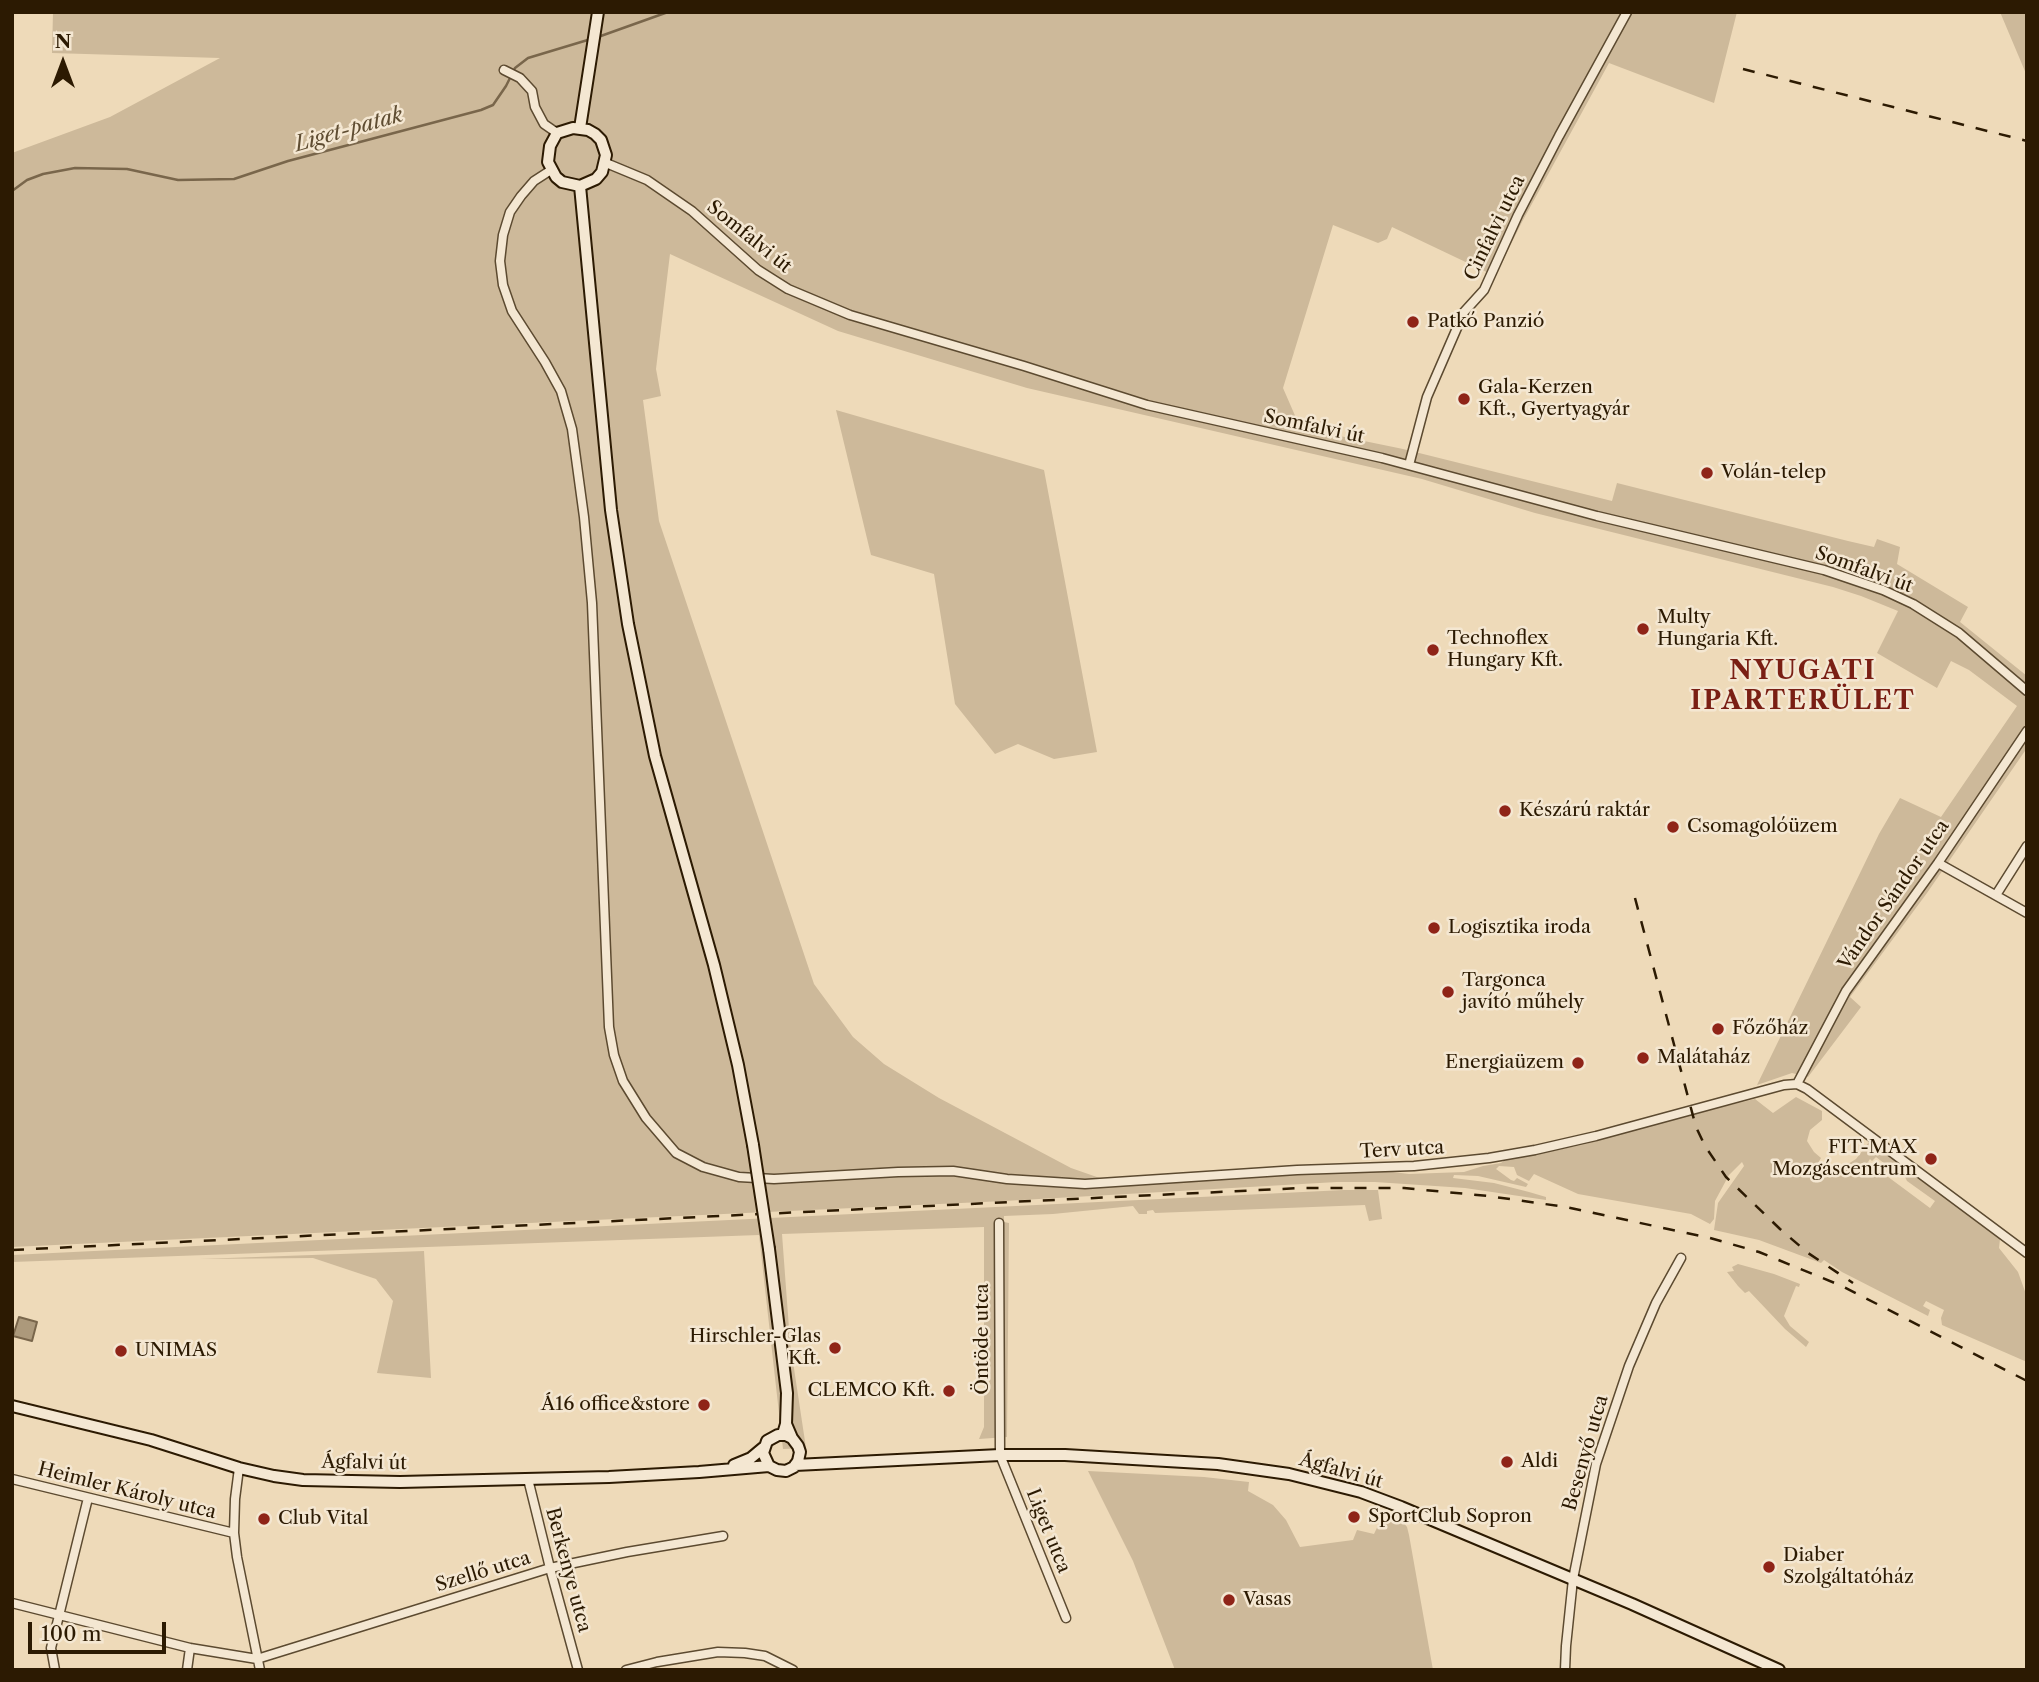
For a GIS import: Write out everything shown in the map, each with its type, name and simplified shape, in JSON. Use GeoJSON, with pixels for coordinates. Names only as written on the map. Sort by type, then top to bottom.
{"type":"FeatureCollection","features":[{"type":"Feature","properties":{"kind":"main road"},"geometry":{"type":"LineString","coordinates":[[580,128],[598,12]]}},
{"type":"Feature","properties":{"kind":"main road"},"geometry":{"type":"LineString","coordinates":[[580,128],[588,130],[601,140],[605,147],[606,163],[596,179],[580,186],[562,182],[551,170],[548,154],[557,133],[580,128]]}},
{"type":"Feature","properties":{"kind":"main road"},"geometry":{"type":"LineString","coordinates":[[580,186],[611,510],[628,624],[655,756],[713,965],[738,1065],[753,1145],[787,1393],[787,1432],[799,1446],[800,1452],[795,1465],[781,1471],[769,1466],[764,1458],[764,1448],[770,1438],[787,1432]]}},
{"type":"Feature","properties":{"kind":"main road","name":"Ágfalvi út"},"geometry":{"type":"LineString","coordinates":[[12,1406],[151,1440],[239,1468],[274,1476],[332,1482],[639,1475],[769,1466]]}},
{"type":"Feature","properties":{"kind":"main road","name":"Ágfalvi út"},"geometry":{"type":"LineString","coordinates":[[725,1469],[751,1458],[764,1448]]}},
{"type":"Feature","properties":{"kind":"main road","name":"Ágfalvi út"},"geometry":{"type":"LineString","coordinates":[[800,1452],[822,1459],[861,1462]]}},
{"type":"Feature","properties":{"kind":"main road","name":"Ágfalvi út"},"geometry":{"type":"LineString","coordinates":[[795,1465],[1000,1455],[1065,1455],[1218,1464],[1289,1474],[1366,1494],[1573,1579],[1779,1670]]}},
{"type":"Feature","properties":{"kind":"street","name":"Cinfalvi utca"},"geometry":{"type":"LineString","coordinates":[[1409,465],[1427,397],[1464,312],[1484,290],[1518,215],[1627,12]]}},
{"type":"Feature","properties":{"kind":"street"},"geometry":{"type":"LineString","coordinates":[[510,73],[532,91],[535,107],[544,124],[557,133]]}},
{"type":"Feature","properties":{"kind":"street","name":"Somfalvi út"},"geometry":{"type":"LineString","coordinates":[[606,163],[648,180],[692,211],[758,270],[788,289],[850,315],[1147,405],[1409,465],[1597,516],[1797,563],[1871,585],[1913,604],[1959,633],[2027,691]]}},
{"type":"Feature","properties":{"kind":"street","name":"Terv utca"},"geometry":{"type":"LineString","coordinates":[[551,170],[534,181],[510,212],[503,235],[500,261],[503,285],[512,311],[561,391],[572,429],[592,603],[609,1027],[614,1055],[624,1081],[646,1118],[676,1153],[703,1167],[727,1174],[774,1179],[954,1171],[1001,1178],[1086,1184],[1283,1171],[1414,1166],[1523,1153],[1775,1087],[1797,1084]]}},
{"type":"Feature","properties":{"kind":"street","name":"Vándor Sándor utca"},"geometry":{"type":"LineString","coordinates":[[1797,1084],[1846,991],[1938,863],[2027,731]]}},
{"type":"Feature","properties":{"kind":"street"},"geometry":{"type":"LineString","coordinates":[[1996,895],[2027,846]]}},
{"type":"Feature","properties":{"kind":"street"},"geometry":{"type":"LineString","coordinates":[[1938,863],[2027,913]]}},
{"type":"Feature","properties":{"kind":"street"},"geometry":{"type":"LineString","coordinates":[[1797,1084],[2027,1253]]}},
{"type":"Feature","properties":{"kind":"street","name":"Öntöde utca"},"geometry":{"type":"LineString","coordinates":[[999,1223],[1000,1455]]}},
{"type":"Feature","properties":{"kind":"street","name":"Besenyő utca"},"geometry":{"type":"LineString","coordinates":[[1566,1670],[1573,1579],[1596,1464],[1618,1396],[1656,1303],[1681,1258]]}},
{"type":"Feature","properties":{"kind":"street","name":"Liget utca"},"geometry":{"type":"LineString","coordinates":[[1000,1455],[1066,1618]]}},
{"type":"Feature","properties":{"kind":"street"},"geometry":{"type":"LineString","coordinates":[[239,1468],[234,1533],[260,1670]]}},
{"type":"Feature","properties":{"kind":"street","name":"Heimler Károly utca"},"geometry":{"type":"LineString","coordinates":[[12,1479],[234,1533]]}},
{"type":"Feature","properties":{"kind":"street","name":"Berkenye utca"},"geometry":{"type":"LineString","coordinates":[[528,1479],[578,1670]]}},
{"type":"Feature","properties":{"kind":"street"},"geometry":{"type":"LineString","coordinates":[[55,1670],[51,1648],[88,1498]]}},
{"type":"Feature","properties":{"kind":"street","name":"Szellő utca"},"geometry":{"type":"LineString","coordinates":[[257,1660],[550,1568],[723,1536]]}},
{"type":"Feature","properties":{"kind":"street"},"geometry":{"type":"LineString","coordinates":[[12,1603],[190,1648],[257,1660]]}},
{"type":"Feature","properties":{"kind":"street"},"geometry":{"type":"LineString","coordinates":[[187,1670],[190,1648]]}},
{"type":"Feature","properties":{"kind":"street"},"geometry":{"type":"LineString","coordinates":[[626,1670],[718,1652],[765,1656],[793,1670]]}},
{"type":"Feature","properties":{"kind":"shaded area"},"geometry":{"type":"Polygon","coordinates":[[[53,12],[1737,12],[1714,103],[1609,63],[1495,276],[1392,227],[1387,239],[1378,243],[1333,225],[1283,388],[1300,427],[1310,429],[1319,421],[1329,424],[1330,434],[1403,449],[1612,501],[1617,483],[1874,547],[1877,539],[1900,547],[1897,564],[1968,607],[1960,622],[2027,676],[2027,748],[1927,893],[1850,997],[1861,1007],[1808,1077],[1792,1073],[1757,1085],[1879,834],[1900,798],[1941,817],[2017,706],[1969,670],[1951,661],[1937,688],[1877,653],[1898,611],[1833,587],[1535,513],[1422,479],[1027,388],[838,331],[670,254],[656,369],[661,396],[643,400],[659,521],[814,984],[853,1037],[884,1064],[939,1098],[1071,1168],[1114,1183],[1385,1171],[1409,1174],[1464,1172],[1505,1160],[1582,1145],[1755,1099],[1773,1113],[1796,1097],[1822,1111],[1822,1120],[1810,1130],[1807,1141],[1821,1158],[1818,1163],[1840,1169],[1856,1159],[1871,1142],[1900,1163],[1894,1171],[1876,1157],[1868,1162],[1930,1208],[1935,1201],[1907,1181],[1905,1177],[1909,1170],[2000,1239],[1999,1248],[2018,1272],[2027,1297],[2027,1362],[1942,1325],[1944,1310],[1926,1301],[1923,1306],[1930,1310],[1928,1316],[1824,1260],[1821,1263],[1759,1240],[1714,1230],[1718,1203],[1744,1166],[1742,1162],[1729,1175],[1715,1201],[1714,1219],[1710,1224],[1691,1214],[1578,1194],[1534,1174],[1529,1181],[1517,1175],[1514,1167],[1499,1166],[1496,1169],[1511,1180],[1517,1178],[1528,1184],[1526,1187],[1478,1176],[1454,1175],[1453,1178],[1494,1183],[1546,1197],[1546,1200],[1465,1188],[1337,1182],[1004,1201],[12,1247],[12,153],[110,117],[220,58],[52,53],[53,12]]]}},
{"type":"Feature","properties":{"kind":"shaded area"},"geometry":{"type":"Polygon","coordinates":[[[2000,12],[2027,12],[2027,76],[2000,12]]]}},
{"type":"Feature","properties":{"kind":"shaded area"},"geometry":{"type":"Polygon","coordinates":[[[836,410],[1044,470],[1097,752],[1054,759],[1018,744],[995,754],[955,704],[934,574],[871,555],[836,410]]]}},
{"type":"Feature","properties":{"kind":"shaded area"},"geometry":{"type":"Polygon","coordinates":[[[1378,1190],[1382,1219],[1369,1221],[1365,1205],[1155,1213],[1153,1210],[1147,1211],[1147,1214],[1139,1214],[1133,1206],[1004,1216],[1004,1222],[1009,1223],[1007,1437],[979,1439],[984,1427],[984,1227],[782,1234],[790,1342],[806,1448],[783,1449],[759,1235],[12,1262],[12,1255],[1378,1190]]]}},
{"type":"Feature","properties":{"kind":"shaded area"},"geometry":{"type":"Polygon","coordinates":[[[424,1251],[431,1378],[377,1373],[393,1301],[376,1279],[313,1258],[200,1259],[424,1251]]]}},
{"type":"Feature","properties":{"kind":"shaded area"},"geometry":{"type":"Polygon","coordinates":[[[1738,1264],[1800,1284],[1799,1287],[1796,1286],[1784,1316],[1790,1326],[1809,1342],[1806,1347],[1749,1291],[1745,1293],[1738,1286],[1727,1272],[1734,1271],[1732,1267],[1738,1264]]]}},
{"type":"Feature","properties":{"kind":"shaded area"},"geometry":{"type":"Polygon","coordinates":[[[19,1317],[37,1322],[32,1341],[13,1336],[19,1317]]]}},
{"type":"Feature","properties":{"kind":"shaded area"},"geometry":{"type":"Polygon","coordinates":[[[1088,1471],[1249,1482],[1248,1491],[1273,1505],[1286,1520],[1300,1547],[1353,1540],[1357,1530],[1374,1534],[1383,1515],[1403,1522],[1409,1535],[1433,1670],[1175,1670],[1133,1561],[1088,1471]]]}},
{"type":"Feature","properties":{"kind":"waterway","name":"Liget-patak"},"geometry":{"type":"LineString","coordinates":[[598,37],[668,12]]}},
{"type":"Feature","properties":{"kind":"waterway","name":"Liget-patak"},"geometry":{"type":"LineString","coordinates":[[12,191],[27,180],[43,174],[75,168],[127,169],[178,180],[234,179],[288,161],[481,110],[493,105],[515,68],[528,58],[591,39]]}},
{"type":"Feature","properties":{"kind":"railway"},"geometry":{"type":"LineString","coordinates":[[1743,69],[2027,141]]}},
{"type":"Feature","properties":{"kind":"railway"},"geometry":{"type":"LineString","coordinates":[[1635,898],[1696,1127],[1705,1146],[1726,1177],[1780,1229],[1808,1253],[1853,1283]]}},
{"type":"Feature","properties":{"kind":"railway"},"geometry":{"type":"LineString","coordinates":[[12,1250],[1302,1188],[1404,1188],[1566,1207],[1710,1238],[1759,1252],[1842,1286],[2027,1381]]}},
{"type":"Feature","properties":{"kind":"place","name":"Patkó Panzió"},"geometry":{"type":"Point","coordinates":[1413,322]}},
{"type":"Feature","properties":{"kind":"place","name":"Gala-Kerzen Kft., Gyertyagyár"},"geometry":{"type":"Point","coordinates":[1464,399]}},
{"type":"Feature","properties":{"kind":"place","name":"Volán-telep"},"geometry":{"type":"Point","coordinates":[1707,473]}},
{"type":"Feature","properties":{"kind":"place","name":"Multy Hungaria Kft."},"geometry":{"type":"Point","coordinates":[1643,629]}},
{"type":"Feature","properties":{"kind":"place","name":"Technoflex Hungary Kft."},"geometry":{"type":"Point","coordinates":[1433,650]}},
{"type":"Feature","properties":{"kind":"place","name":"Készárú raktár"},"geometry":{"type":"Point","coordinates":[1505,811]}},
{"type":"Feature","properties":{"kind":"place","name":"Csomagolóüzem"},"geometry":{"type":"Point","coordinates":[1673,827]}},
{"type":"Feature","properties":{"kind":"place","name":"Logisztika iroda"},"geometry":{"type":"Point","coordinates":[1434,928]}},
{"type":"Feature","properties":{"kind":"place","name":"Targonca javító műhely"},"geometry":{"type":"Point","coordinates":[1448,992]}},
{"type":"Feature","properties":{"kind":"place","name":"Főzőház"},"geometry":{"type":"Point","coordinates":[1718,1029]}},
{"type":"Feature","properties":{"kind":"place","name":"Malátaház"},"geometry":{"type":"Point","coordinates":[1643,1058]}},
{"type":"Feature","properties":{"kind":"place","name":"Energiaüzem"},"geometry":{"type":"Point","coordinates":[1578,1063]}},
{"type":"Feature","properties":{"kind":"place","name":"FIT-MAX Mozgáscentrum"},"geometry":{"type":"Point","coordinates":[1931,1159]}},
{"type":"Feature","properties":{"kind":"place","name":"Hirschler-Glas Kft."},"geometry":{"type":"Point","coordinates":[835,1348]}},
{"type":"Feature","properties":{"kind":"place","name":"UNIMAS"},"geometry":{"type":"Point","coordinates":[121,1351]}},
{"type":"Feature","properties":{"kind":"place","name":"CLEMCO Kft."},"geometry":{"type":"Point","coordinates":[949,1391]}},
{"type":"Feature","properties":{"kind":"place","name":"Á16 office&store"},"geometry":{"type":"Point","coordinates":[704,1405]}},
{"type":"Feature","properties":{"kind":"place","name":"Aldi"},"geometry":{"type":"Point","coordinates":[1507,1462]}},
{"type":"Feature","properties":{"kind":"place","name":"SportClub Sopron"},"geometry":{"type":"Point","coordinates":[1354,1517]}},
{"type":"Feature","properties":{"kind":"place","name":"Club Vital"},"geometry":{"type":"Point","coordinates":[264,1519]}},
{"type":"Feature","properties":{"kind":"place","name":"Diaber Szolgáltatóház"},"geometry":{"type":"Point","coordinates":[1769,1567]}},
{"type":"Feature","properties":{"kind":"place","name":"Vasas"},"geometry":{"type":"Point","coordinates":[1229,1600]}},
{"type":"Feature","properties":{"kind":"district","name":"NYUGATI IPARTERÜLET"},"geometry":{"type":"Point","coordinates":[1803,686]}}]}
